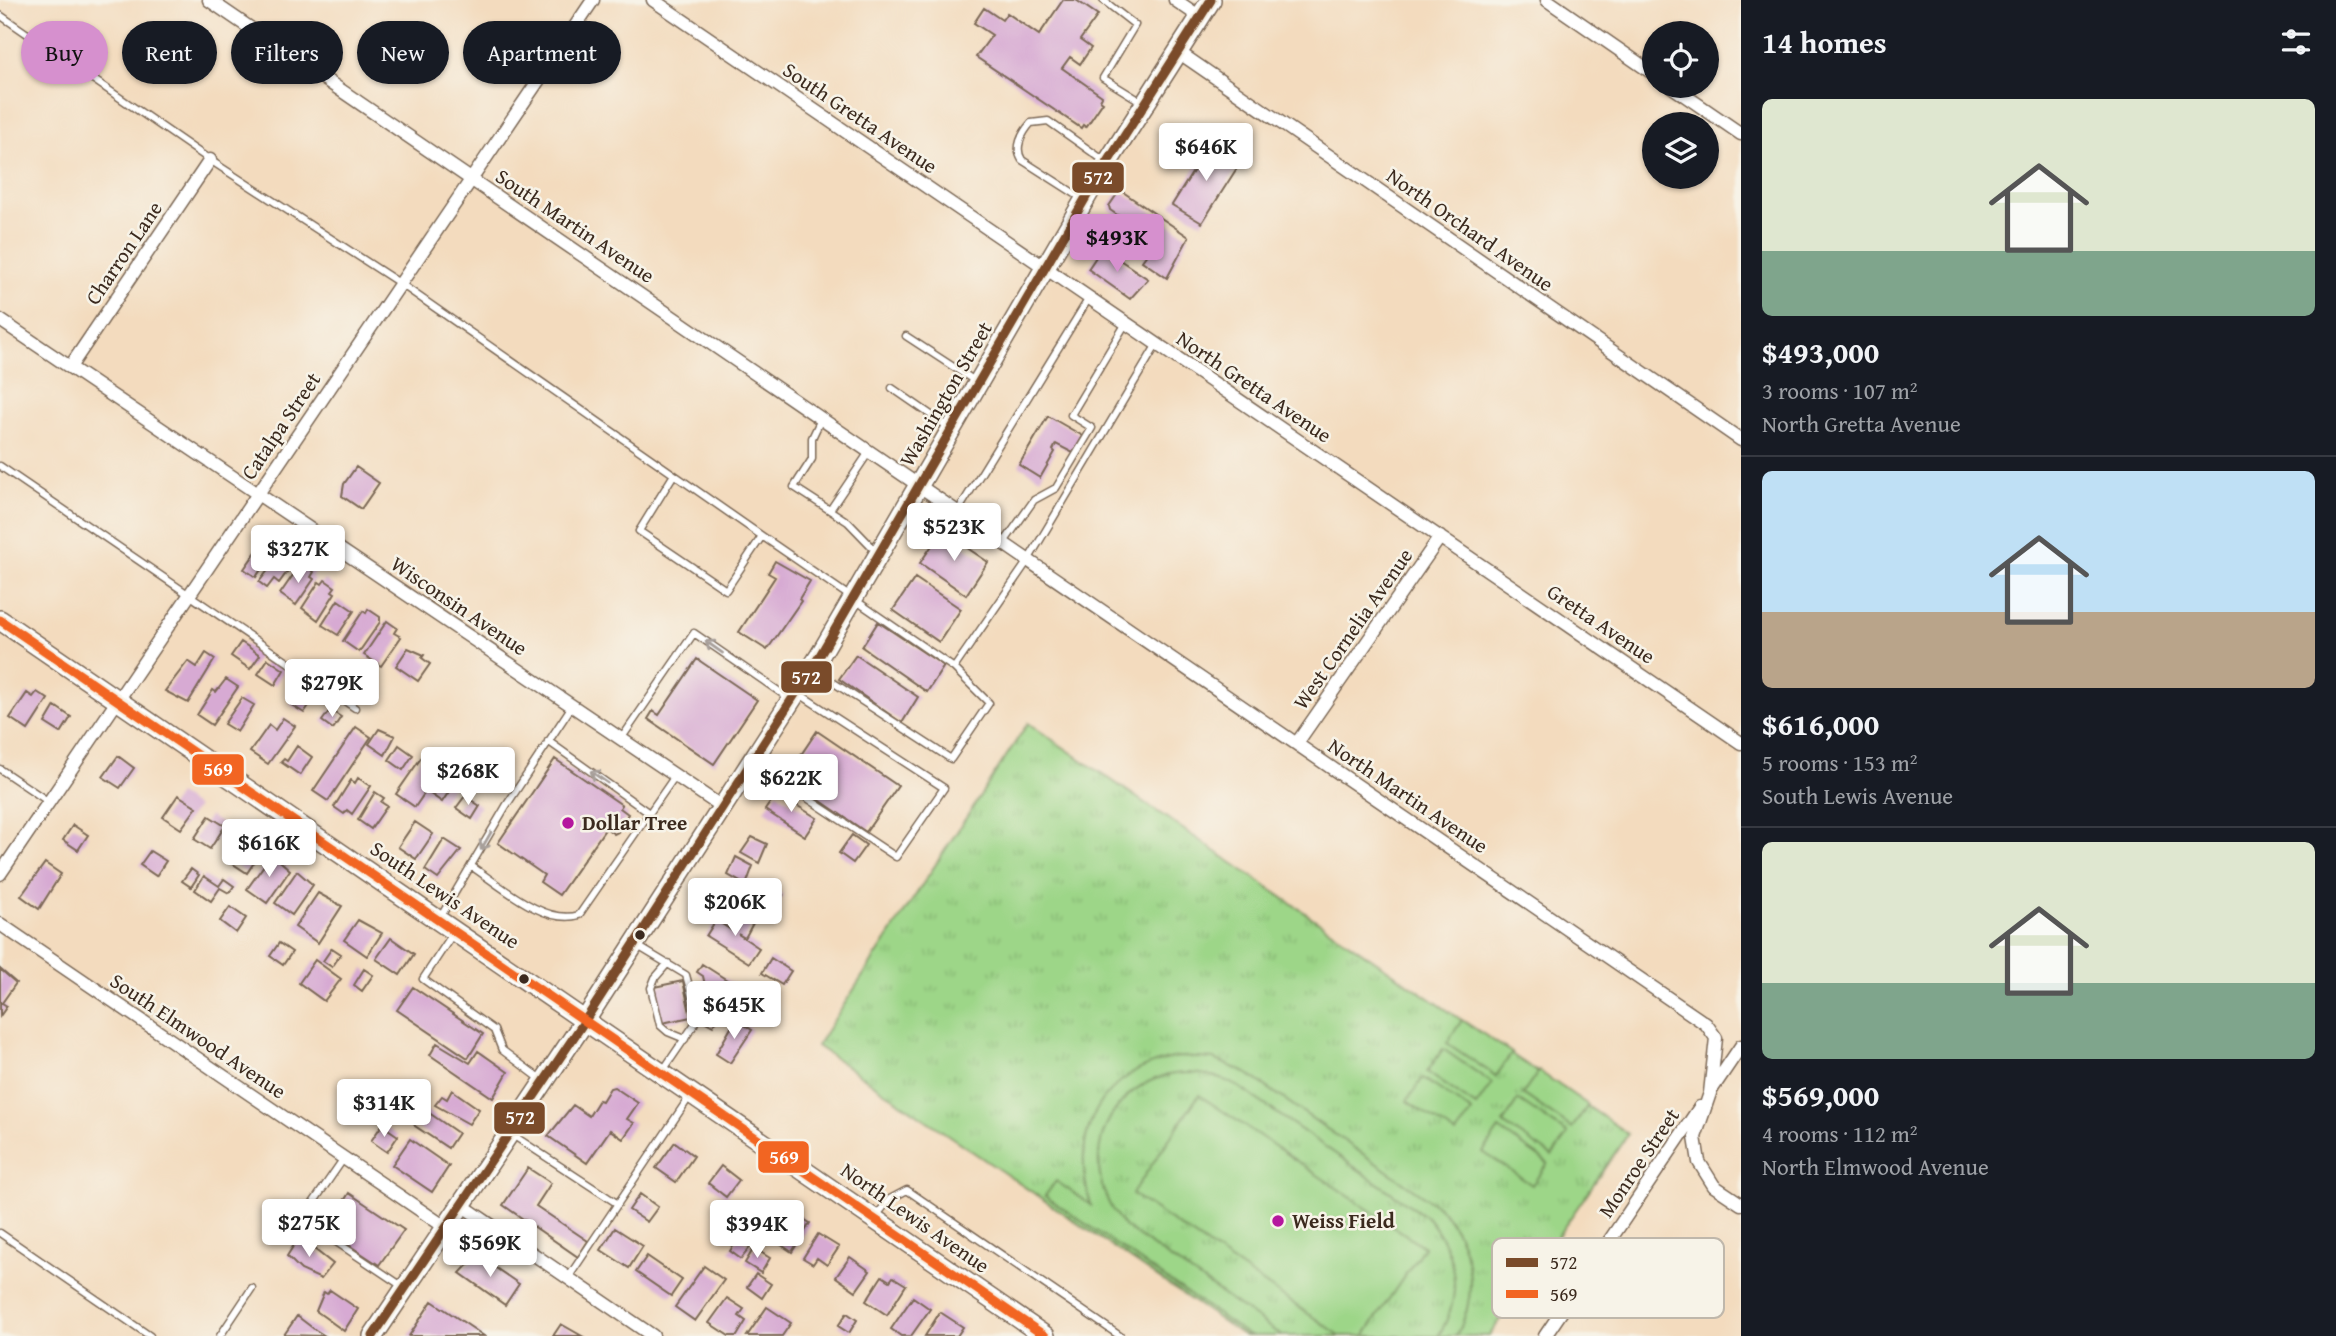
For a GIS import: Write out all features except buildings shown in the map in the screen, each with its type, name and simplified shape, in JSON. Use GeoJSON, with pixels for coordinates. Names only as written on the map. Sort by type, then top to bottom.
{"type":"FeatureCollection","features":[{"type":"Feature","properties":{"kind":"main road","name":"Washington Street"},"geometry":{"type":"LineString","coordinates":[[379,1334],[405,1288],[586,1019],[812,669],[1107,163],[1211,0]]}},
{"type":"Feature","properties":{"kind":"main road","name":"South Lewis Avenue"},"geometry":{"type":"LineString","coordinates":[[0,620],[586,1019]]}},
{"type":"Feature","properties":{"kind":"main road","name":"North Lewis Avenue"},"geometry":{"type":"LineString","coordinates":[[586,1019],[1045,1336]]}},
{"type":"Feature","properties":{"kind":"street","name":"South Martin Avenue"},"geometry":{"type":"LineString","coordinates":[[209,0],[919,484]]}},
{"type":"Feature","properties":{"kind":"street","name":"Catalpa Street"},"geometry":{"type":"LineString","coordinates":[[0,874],[593,0]]}},
{"type":"Feature","properties":{"kind":"street","name":"South Gretta Avenue"},"geometry":{"type":"LineString","coordinates":[[653,0],[1045,268]]}},
{"type":"Feature","properties":{"kind":"street"},"geometry":{"type":"LineString","coordinates":[[1175,0],[1200,17]]}},
{"type":"Feature","properties":{"kind":"street"},"geometry":{"type":"LineString","coordinates":[[1547,0],[1642,66]]}},
{"type":"Feature","properties":{"kind":"street","name":"North Orchard Avenue"},"geometry":{"type":"LineString","coordinates":[[1177,51],[1741,440]]}},
{"type":"Feature","properties":{"kind":"street"},"geometry":{"type":"LineString","coordinates":[[1688,98],[1741,134]]}},
{"type":"Feature","properties":{"kind":"street","name":"Charron Lane"},"geometry":{"type":"LineString","coordinates":[[70,367],[210,160]]}},
{"type":"Feature","properties":{"kind":"street","name":"North Gretta Avenue"},"geometry":{"type":"LineString","coordinates":[[1045,268],[1440,537]]}},
{"type":"Feature","properties":{"kind":"street","name":"Wisconsin Avenue"},"geometry":{"type":"LineString","coordinates":[[0,320],[722,807]]}},
{"type":"Feature","properties":{"kind":"street","name":"North Martin Avenue"},"geometry":{"type":"LineString","coordinates":[[919,484],[1027,562],[1297,743],[1706,1024],[1716,1038],[1710,1093],[1695,1137],[1699,1162],[1714,1186],[1741,1204]]}},
{"type":"Feature","properties":{"kind":"street","name":"Gretta Avenue"},"geometry":{"type":"LineString","coordinates":[[1440,537],[1741,743]]}},
{"type":"Feature","properties":{"kind":"street","name":"West Cornelia Avenue"},"geometry":{"type":"LineString","coordinates":[[1297,743],[1440,537]]}},
{"type":"Feature","properties":{"kind":"street","name":"South Elmwood Avenue"},"geometry":{"type":"LineString","coordinates":[[0,924],[445,1227]]}},
{"type":"Feature","properties":{"kind":"street","name":"Monroe Street"},"geometry":{"type":"LineString","coordinates":[[1612,1238],[1741,1046]]}},
{"type":"Feature","properties":{"kind":"street"},"geometry":{"type":"LineString","coordinates":[[460,1204],[653,1336]]}},
{"type":"Feature","properties":{"kind":"street","name":"Monroe Street"},"geometry":{"type":"LineString","coordinates":[[1545,1336],[1557,1318]]}},
{"type":"Feature","properties":{"kind":"lane"},"geometry":{"type":"LineString","coordinates":[[1103,0],[1135,25],[1103,78],[1144,104]]}},
{"type":"Feature","properties":{"kind":"lane"},"geometry":{"type":"LineString","coordinates":[[0,15],[210,160],[401,284],[673,476],[854,597],[954,668],[989,703],[951,759],[812,669]]}},
{"type":"Feature","properties":{"kind":"lane"},"geometry":{"type":"LineString","coordinates":[[1085,200],[1022,160],[1018,149],[1024,130],[1031,123],[1048,121],[1107,163]]}},
{"type":"Feature","properties":{"kind":"lane"},"geometry":{"type":"LineString","coordinates":[[957,513],[1089,298]]}},
{"type":"Feature","properties":{"kind":"lane"},"geometry":{"type":"LineString","coordinates":[[1003,544],[1034,500],[1056,488],[1093,428],[1071,415],[1126,323]]}},
{"type":"Feature","properties":{"kind":"lane"},"geometry":{"type":"LineString","coordinates":[[906,336],[978,383]]}},
{"type":"Feature","properties":{"kind":"lane"},"geometry":{"type":"LineString","coordinates":[[954,668],[1027,562],[1157,344]]}},
{"type":"Feature","properties":{"kind":"lane"},"geometry":{"type":"LineString","coordinates":[[892,388],[952,429]]}},
{"type":"Feature","properties":{"kind":"lane"},"geometry":{"type":"LineString","coordinates":[[822,417],[812,438],[812,459],[794,487],[848,522],[879,554]]}},
{"type":"Feature","properties":{"kind":"lane"},"geometry":{"type":"LineString","coordinates":[[830,510],[870,450]]}},
{"type":"Feature","properties":{"kind":"lane"},"geometry":{"type":"LineString","coordinates":[[0,466],[355,708]]}},
{"type":"Feature","properties":{"kind":"lane"},"geometry":{"type":"LineString","coordinates":[[673,476],[639,531],[726,590],[761,536]]}},
{"type":"Feature","properties":{"kind":"lane"},"geometry":{"type":"LineString","coordinates":[[621,739],[694,633],[944,788],[896,857],[752,761]]}},
{"type":"Feature","properties":{"kind":"lane"},"geometry":{"type":"LineString","coordinates":[[544,1081],[502,1050],[494,1030],[423,979],[471,866],[572,706]]}},
{"type":"Feature","properties":{"kind":"lane"},"geometry":{"type":"LineString","coordinates":[[548,741],[649,813]]}},
{"type":"Feature","properties":{"kind":"lane"},"geometry":{"type":"LineString","coordinates":[[0,769],[49,802]]}},
{"type":"Feature","properties":{"kind":"lane"},"geometry":{"type":"LineString","coordinates":[[471,866],[548,916],[567,919],[586,909],[675,776]]}},
{"type":"Feature","properties":{"kind":"lane"},"geometry":{"type":"LineString","coordinates":[[634,944],[686,975],[696,1016],[685,1039],[662,1072]]}},
{"type":"Feature","properties":{"kind":"lane"},"geometry":{"type":"LineString","coordinates":[[668,963],[655,978],[651,988],[660,1025],[668,1032],[685,1039]]}},
{"type":"Feature","properties":{"kind":"lane"},"geometry":{"type":"LineString","coordinates":[[568,1278],[692,1093]]}},
{"type":"Feature","properties":{"kind":"lane"},"geometry":{"type":"LineString","coordinates":[[509,1132],[618,1203]]}},
{"type":"Feature","properties":{"kind":"lane"},"geometry":{"type":"LineString","coordinates":[[344,1158],[302,1219],[405,1288]]}},
{"type":"Feature","properties":{"kind":"lane"},"geometry":{"type":"LineString","coordinates":[[874,1218],[890,1199],[907,1191],[1120,1336]]}},
{"type":"Feature","properties":{"kind":"lane"},"geometry":{"type":"LineString","coordinates":[[0,1233],[150,1336]]}},
{"type":"Feature","properties":{"kind":"lane"},"geometry":{"type":"LineString","coordinates":[[220,1336],[252,1287]]}},
{"type":"Feature","properties":{"kind":"green space"},"geometry":{"type":"Polygon","coordinates":[[[1028,723],[1628,1134],[1556,1238],[1492,1238],[1492,1318],[1501,1318],[1489,1336],[1244,1336],[817,1046],[1028,723]]]}},
{"type":"Feature","properties":{"kind":"green space"},"geometry":{"type":"Polygon","coordinates":[[[1462,1020],[1512,1053],[1496,1076],[1447,1043],[1462,1020]]]}},
{"type":"Feature","properties":{"kind":"green space"},"geometry":{"type":"Polygon","coordinates":[[[1443,1049],[1492,1083],[1476,1106],[1427,1072],[1443,1049]]]}},
{"type":"Feature","properties":{"kind":"green space"},"geometry":{"type":"Polygon","coordinates":[[[1178,1057],[1214,1059],[1248,1074],[1439,1207],[1459,1237],[1469,1269],[1468,1302],[1456,1336],[1438,1336],[1451,1306],[1454,1276],[1445,1246],[1428,1218],[1239,1087],[1203,1074],[1170,1075],[1141,1086],[1119,1106],[1104,1132],[1099,1162],[1105,1195],[1125,1227],[1282,1336],[1249,1336],[1045,1196],[1056,1181],[1091,1205],[1085,1178],[1084,1153],[1088,1130],[1097,1109],[1111,1091],[1129,1076],[1151,1064],[1178,1057]]]}},
{"type":"Feature","properties":{"kind":"green space"},"geometry":{"type":"Polygon","coordinates":[[[1539,1071],[1588,1105],[1572,1128],[1523,1094],[1539,1071]]]}},
{"type":"Feature","properties":{"kind":"green space"},"geometry":{"type":"Polygon","coordinates":[[[1423,1078],[1472,1112],[1456,1134],[1407,1101],[1423,1078]]]}},
{"type":"Feature","properties":{"kind":"green space","name":"Weiss Field"},"geometry":{"type":"Polygon","coordinates":[[[1199,1095],[1424,1247],[1364,1336],[1341,1336],[1132,1194],[1199,1095]]]}},
{"type":"Feature","properties":{"kind":"green space"},"geometry":{"type":"Polygon","coordinates":[[[1518,1100],[1568,1134],[1552,1156],[1503,1123],[1518,1100]]]}},
{"type":"Feature","properties":{"kind":"green space"},"geometry":{"type":"Polygon","coordinates":[[[1499,1129],[1548,1163],[1532,1185],[1483,1152],[1499,1129]]]}},
{"type":"Feature","properties":{"kind":"transit line","name":"572"},"geometry":{"type":"LineString","coordinates":[[373,1336],[586,1019],[819,657],[1092,187],[1211,0]]}},
{"type":"Feature","properties":{"kind":"transit line","name":"569"},"geometry":{"type":"LineString","coordinates":[[0,620],[1045,1336]]}},
{"type":"Feature","properties":{"kind":"place","name":"Dollar Tree"},"geometry":{"type":"Point","coordinates":[568,823]}},
{"type":"Feature","properties":{"kind":"place","name":"Weiss Field"},"geometry":{"type":"Point","coordinates":[1278,1221]}}]}
